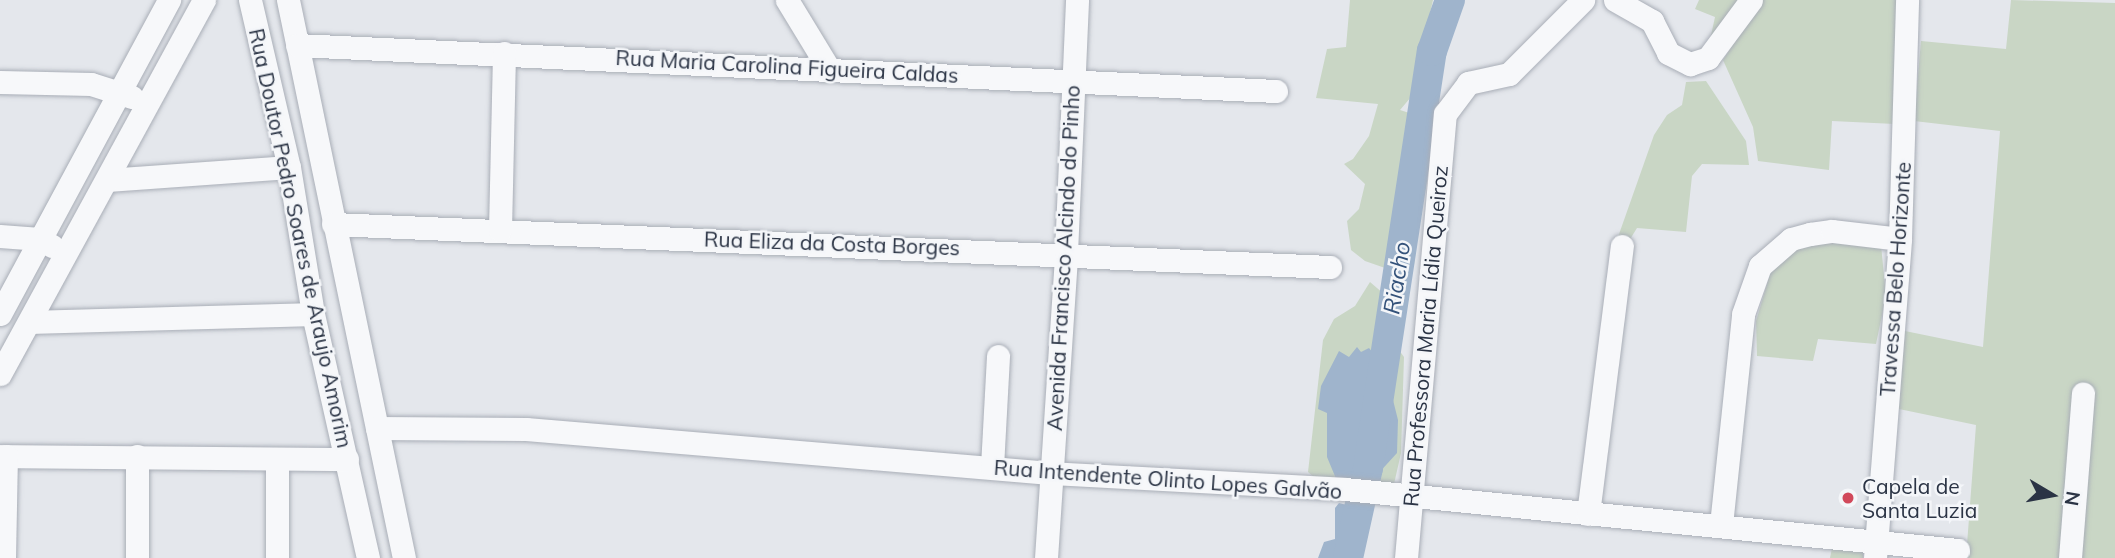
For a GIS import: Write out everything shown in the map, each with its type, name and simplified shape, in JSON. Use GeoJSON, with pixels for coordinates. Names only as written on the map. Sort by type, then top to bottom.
{"type":"FeatureCollection","features":[{"type":"Feature","properties":{"kind":"street"},"geometry":{"type":"LineString","coordinates":[[0,314],[169,0]]}},
{"type":"Feature","properties":{"kind":"street"},"geometry":{"type":"LineString","coordinates":[[0,374],[31,322],[204,0]]}},
{"type":"Feature","properties":{"kind":"street","name":"Rua Doutor Pedro Soares de Araujo Amorim"},"geometry":{"type":"LineString","coordinates":[[250,0],[289,167],[313,314],[369,558]]}},
{"type":"Feature","properties":{"kind":"street","name":"Rua Doutor Pedro Soares de Araujo Amorim"},"geometry":{"type":"LineString","coordinates":[[288,0],[404,558]]}},
{"type":"Feature","properties":{"kind":"street"},"geometry":{"type":"LineString","coordinates":[[787,0],[829,69]]}},
{"type":"Feature","properties":{"kind":"street","name":"Avenida Francisco Alcindo do Pinho"},"geometry":{"type":"LineString","coordinates":[[1046,558],[1066,253],[1077,0]]}},
{"type":"Feature","properties":{"kind":"street","name":"Rua Professora Maria Lídia Queiroz"},"geometry":{"type":"LineString","coordinates":[[1406,558],[1409,499],[1445,114],[1468,83],[1509,74],[1583,0]]}},
{"type":"Feature","properties":{"kind":"street"},"geometry":{"type":"LineString","coordinates":[[1615,0],[1646,16],[1657,27],[1668,53],[1690,64],[1708,58],[1751,0]]}},
{"type":"Feature","properties":{"kind":"street","name":"Travessa Belo Horizonte"},"geometry":{"type":"LineString","coordinates":[[1876,548],[1900,239],[1907,0]]}},
{"type":"Feature","properties":{"kind":"street","name":"Rua Maria Carolina Figueira Caldas"},"geometry":{"type":"LineString","coordinates":[[297,45],[1276,90]]}},
{"type":"Feature","properties":{"kind":"street"},"geometry":{"type":"LineString","coordinates":[[500,230],[504,53]]}},
{"type":"Feature","properties":{"kind":"street"},"geometry":{"type":"LineString","coordinates":[[0,82],[91,84],[148,103]]}},
{"type":"Feature","properties":{"kind":"street"},"geometry":{"type":"LineString","coordinates":[[108,180],[289,167]]}},
{"type":"Feature","properties":{"kind":"street","name":"Rua Eliza da Costa Borges"},"geometry":{"type":"LineString","coordinates":[[333,224],[1066,253],[1330,267]]}},
{"type":"Feature","properties":{"kind":"street"},"geometry":{"type":"LineString","coordinates":[[1721,525],[1743,314],[1760,266],[1791,239],[1810,234],[1832,231],[1900,239]]}},
{"type":"Feature","properties":{"kind":"street"},"geometry":{"type":"LineString","coordinates":[[0,236],[40,239],[66,256]]}},
{"type":"Feature","properties":{"kind":"street"},"geometry":{"type":"LineString","coordinates":[[1588,514],[1622,246]]}},
{"type":"Feature","properties":{"kind":"street"},"geometry":{"type":"LineString","coordinates":[[31,322],[313,314]]}},
{"type":"Feature","properties":{"kind":"street"},"geometry":{"type":"LineString","coordinates":[[992,467],[998,356]]}},
{"type":"Feature","properties":{"kind":"street"},"geometry":{"type":"LineString","coordinates":[[2070,558],[2083,394]]}},
{"type":"Feature","properties":{"kind":"street","name":"Rua Intendente Olinto Lopes Galvão"},"geometry":{"type":"LineString","coordinates":[[377,428],[526,429],[1050,473],[1345,489],[1409,499],[1721,525],[1876,548],[1958,550]]}},
{"type":"Feature","properties":{"kind":"street"},"geometry":{"type":"LineString","coordinates":[[4,558],[3,456],[347,459]]}},
{"type":"Feature","properties":{"kind":"street"},"geometry":{"type":"LineString","coordinates":[[137,456],[137,558]]}},
{"type":"Feature","properties":{"kind":"street"},"geometry":{"type":"LineString","coordinates":[[277,459],[277,558]]}},
{"type":"Feature","properties":{"kind":"street"},"geometry":{"type":"LineString","coordinates":[[354,490],[389,488]]}},
{"type":"Feature","properties":{"kind":"green space"},"geometry":{"type":"Polygon","coordinates":[[[1350,0],[1433,0],[1411,97],[1400,110],[1431,120],[1414,265],[1385,268],[1365,261],[1351,250],[1347,221],[1359,209],[1365,184],[1344,164],[1353,159],[1369,136],[1378,104],[1316,98],[1327,49],[1346,47],[1350,0]]]}},
{"type":"Feature","properties":{"kind":"green space"},"geometry":{"type":"Polygon","coordinates":[[[1699,0],[1742,0],[1710,40],[1715,17],[1695,9],[1699,0]]]}},
{"type":"Feature","properties":{"kind":"green space"},"geometry":{"type":"Polygon","coordinates":[[[1762,0],[1899,0],[1895,124],[1832,121],[1829,170],[1758,161],[1753,127],[1723,60],[1762,0]]]}},
{"type":"Feature","properties":{"kind":"green space"},"geometry":{"type":"Polygon","coordinates":[[[2011,0],[2115,3],[2115,558],[1966,558],[1976,425],[1899,409],[1905,331],[1983,347],[2000,131],[1914,121],[1921,41],[2006,49],[2011,0]]]}},
{"type":"Feature","properties":{"kind":"green space"},"geometry":{"type":"Polygon","coordinates":[[[1706,81],[1746,141],[1749,165],[1702,164],[1692,176],[1686,232],[1637,228],[1629,241],[1618,237],[1654,135],[1667,115],[1682,105],[1686,82],[1706,81]]]}},
{"type":"Feature","properties":{"kind":"green space"},"geometry":{"type":"Polygon","coordinates":[[[1810,240],[1881,245],[1886,296],[1876,344],[1818,339],[1813,361],[1757,356],[1756,321],[1773,264],[1810,240]]]}},
{"type":"Feature","properties":{"kind":"green space"},"geometry":{"type":"Polygon","coordinates":[[[1370,282],[1384,294],[1381,325],[1404,357],[1401,453],[1394,484],[1322,484],[1308,472],[1323,340],[1334,319],[1355,306],[1370,282]]]}},
{"type":"Feature","properties":{"kind":"green space"},"geometry":{"type":"Polygon","coordinates":[[[1832,548],[1863,551],[1863,558],[1830,558],[1832,548]]]}},
{"type":"Feature","properties":{"kind":"water"},"geometry":{"type":"Polygon","coordinates":[[[1357,347],[1361,352],[1369,348],[1381,363],[1387,399],[1393,400],[1398,420],[1397,453],[1376,476],[1337,481],[1327,457],[1327,413],[1318,409],[1321,386],[1339,351],[1349,357],[1357,347]]]}},
{"type":"Feature","properties":{"kind":"water"},"geometry":{"type":"Polygon","coordinates":[[[1339,503],[1363,509],[1367,523],[1362,558],[1318,558],[1324,542],[1335,539],[1335,508],[1339,503]]]}},
{"type":"Feature","properties":{"kind":"waterway","name":"Riacho"},"geometry":{"type":"LineString","coordinates":[[1348,558],[1368,468],[1432,51],[1450,0]]}},
{"type":"Feature","properties":{"kind":"place","name":"Capela de Santa Luzia"},"geometry":{"type":"Point","coordinates":[1848,498]}}]}
